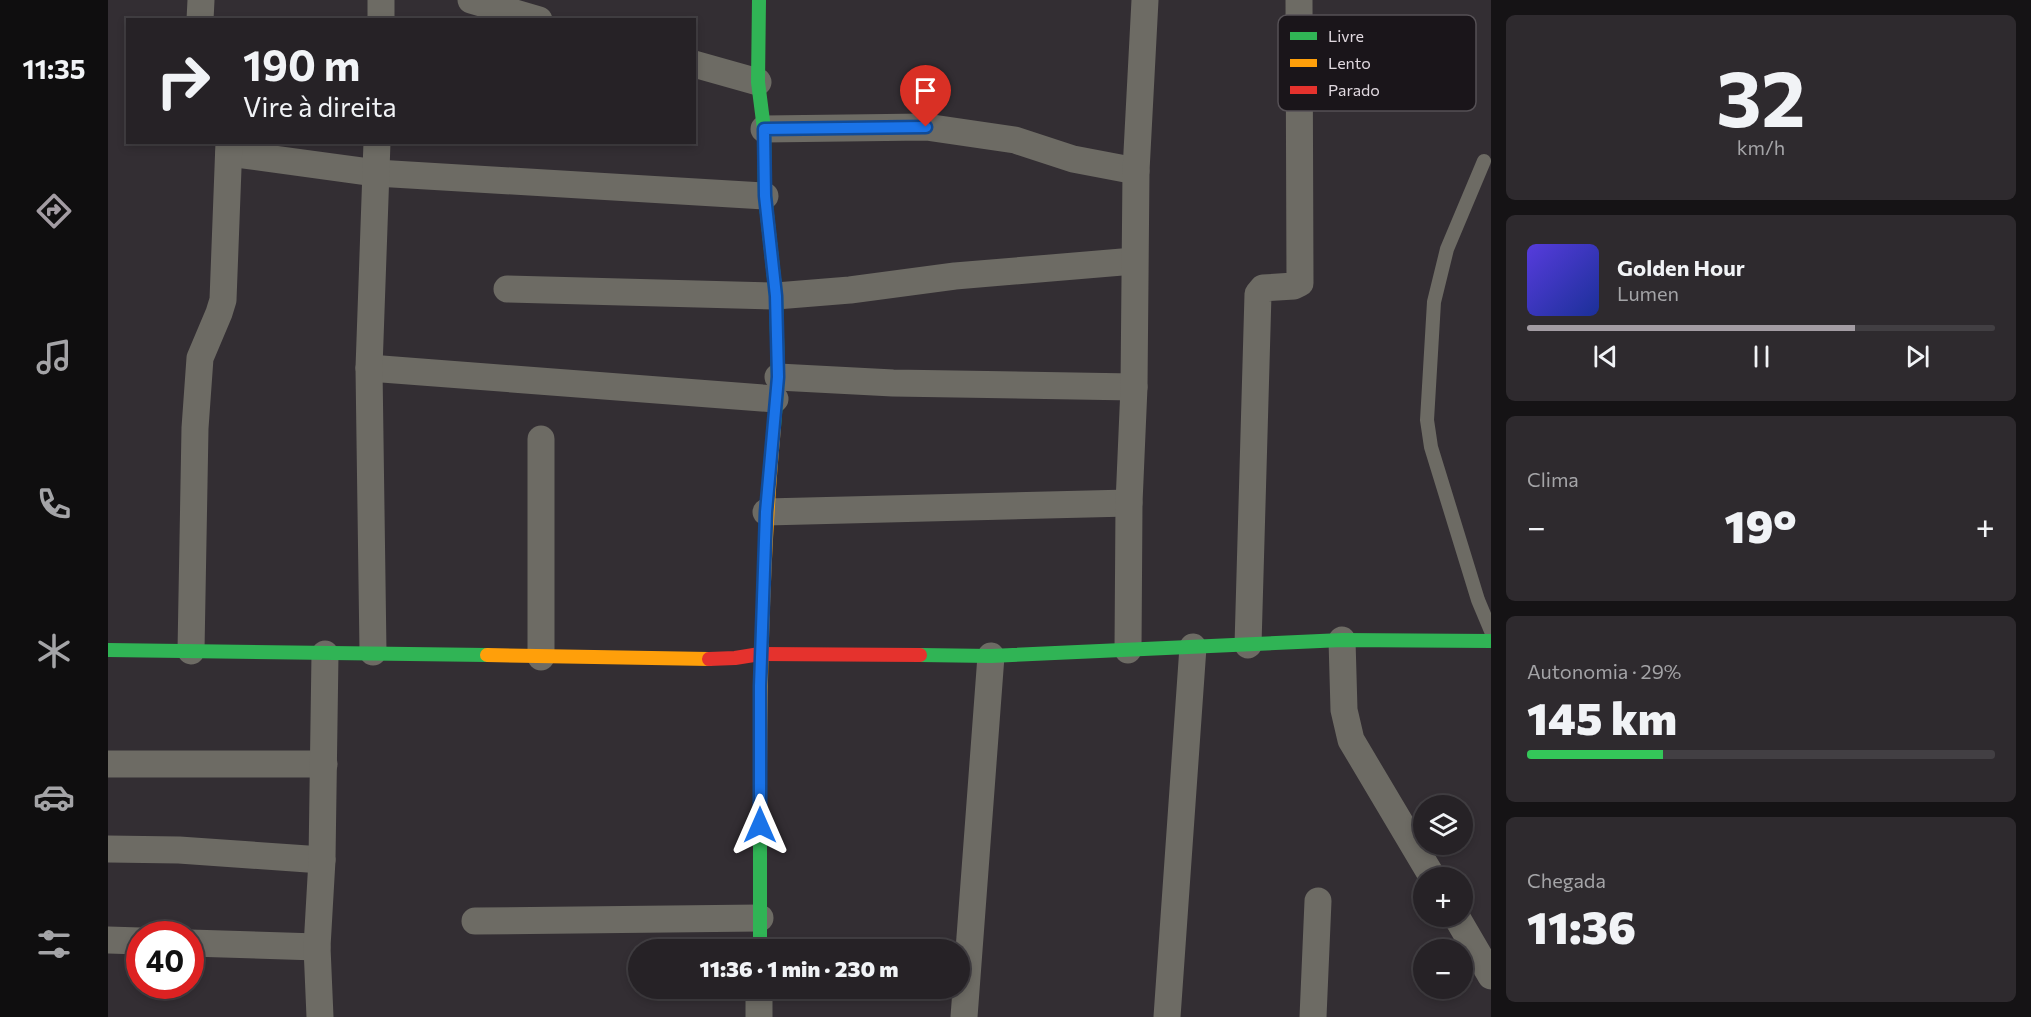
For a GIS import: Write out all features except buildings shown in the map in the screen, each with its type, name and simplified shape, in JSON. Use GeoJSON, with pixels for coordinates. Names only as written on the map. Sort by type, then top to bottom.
{"type":"FeatureCollection","features":[{"type":"Feature","properties":{"kind":"street"},"geometry":{"type":"LineString","coordinates":[[200,18],[201,0]]}},
{"type":"Feature","properties":{"kind":"street"},"geometry":{"type":"LineString","coordinates":[[381,0],[381,18]]}},
{"type":"Feature","properties":{"kind":"street"},"geometry":{"type":"LineString","coordinates":[[471,0],[532,18]]}},
{"type":"Feature","properties":{"kind":"street"},"geometry":{"type":"LineString","coordinates":[[759,0],[758,82],[764,129],[765,196],[776,296],[776,388],[766,512],[760,654],[760,939]]}},
{"type":"Feature","properties":{"kind":"street"},"geometry":{"type":"LineString","coordinates":[[1128,650],[1136,171],[1144,0]]}},
{"type":"Feature","properties":{"kind":"street"},"geometry":{"type":"LineString","coordinates":[[1299,0],[1299,15]]}},
{"type":"Feature","properties":{"kind":"street"},"geometry":{"type":"LineString","coordinates":[[696,65],[758,82]]}},
{"type":"Feature","properties":{"kind":"street"},"geometry":{"type":"LineString","coordinates":[[1248,645],[1258,294],[1263,288],[1294,286],[1300,283],[1299,111]]}},
{"type":"Feature","properties":{"kind":"street"},"geometry":{"type":"LineString","coordinates":[[764,129],[926,127],[1015,140],[1073,159],[1136,171]]}},
{"type":"Feature","properties":{"kind":"street"},"geometry":{"type":"LineString","coordinates":[[373,652],[369,368],[377,144]]}},
{"type":"Feature","properties":{"kind":"street"},"geometry":{"type":"LineString","coordinates":[[191,651],[195,428],[200,358],[223,300],[229,148],[376,173],[765,196]]}},
{"type":"Feature","properties":{"kind":"street"},"geometry":{"type":"LineString","coordinates":[[507,289],[776,296],[850,290],[955,276],[1134,261]]}},
{"type":"Feature","properties":{"kind":"street"},"geometry":{"type":"LineString","coordinates":[[369,368],[776,388],[893,383],[1134,387]]}},
{"type":"Feature","properties":{"kind":"street"},"geometry":{"type":"LineString","coordinates":[[541,439],[541,657]]}},
{"type":"Feature","properties":{"kind":"street"},"geometry":{"type":"LineString","coordinates":[[766,512],[1129,503]]}},
{"type":"Feature","properties":{"kind":"street"},"geometry":{"type":"LineString","coordinates":[[1342,640],[1344,710],[1351,740],[1426,867]]}},
{"type":"Feature","properties":{"kind":"street"},"geometry":{"type":"LineString","coordinates":[[108,650],[325,654],[373,652],[685,660],[735,658],[760,654],[992,656],[1342,640],[1491,641]]}},
{"type":"Feature","properties":{"kind":"street"},"geometry":{"type":"LineString","coordinates":[[1167,1017],[1192,647]]}},
{"type":"Feature","properties":{"kind":"street"},"geometry":{"type":"LineString","coordinates":[[320,1017],[317,947],[322,860],[325,654]]}},
{"type":"Feature","properties":{"kind":"street"},"geometry":{"type":"LineString","coordinates":[[964,1017],[992,656]]}},
{"type":"Feature","properties":{"kind":"street"},"geometry":{"type":"LineString","coordinates":[[108,764],[324,764]]}},
{"type":"Feature","properties":{"kind":"street"},"geometry":{"type":"LineString","coordinates":[[108,849],[179,850],[322,860]]}},
{"type":"Feature","properties":{"kind":"street"},"geometry":{"type":"LineString","coordinates":[[1313,1017],[1318,901]]}},
{"type":"Feature","properties":{"kind":"street"},"geometry":{"type":"LineString","coordinates":[[475,921],[760,918]]}},
{"type":"Feature","properties":{"kind":"street"},"geometry":{"type":"LineString","coordinates":[[1462,927],[1491,976]]}},
{"type":"Feature","properties":{"kind":"street"},"geometry":{"type":"LineString","coordinates":[[108,940],[126,941]]}},
{"type":"Feature","properties":{"kind":"street"},"geometry":{"type":"LineString","coordinates":[[204,943],[317,947]]}},
{"type":"Feature","properties":{"kind":"street"},"geometry":{"type":"LineString","coordinates":[[759,999],[759,1017]]}},
{"type":"Feature","properties":{"kind":"lane"},"geometry":{"type":"LineString","coordinates":[[1484,161],[1447,249],[1434,302],[1427,420],[1431,447],[1478,600],[1491,631]]}},
{"type":"Feature","properties":{"kind":"traffic: fast"},"geometry":{"type":"LineString","coordinates":[[759,0],[758,82],[764,129],[765,196],[776,296],[778,377],[774,427]]}},
{"type":"Feature","properties":{"kind":"traffic: fast"},"geometry":{"type":"LineString","coordinates":[[920,655],[991,656],[1342,640],[1491,641]]}},
{"type":"Feature","properties":{"kind":"traffic: fast"},"geometry":{"type":"LineString","coordinates":[[108,650],[487,655]]}},
{"type":"Feature","properties":{"kind":"traffic: fast"},"geometry":{"type":"LineString","coordinates":[[760,787],[760,939]]}},
{"type":"Feature","properties":{"kind":"traffic: slow"},"geometry":{"type":"LineString","coordinates":[[760,787],[763,607],[774,427]]}},
{"type":"Feature","properties":{"kind":"traffic: slow"},"geometry":{"type":"LineString","coordinates":[[487,655],[709,659]]}},
{"type":"Feature","properties":{"kind":"traffic: jam"},"geometry":{"type":"LineString","coordinates":[[709,659],[760,654],[920,655]]}},
{"type":"Feature","properties":{"kind":"route"},"geometry":{"type":"LineString","coordinates":[[760,825],[760,654],[766,512],[778,377],[776,296],[765,196],[764,129],[926,127]]}}]}
